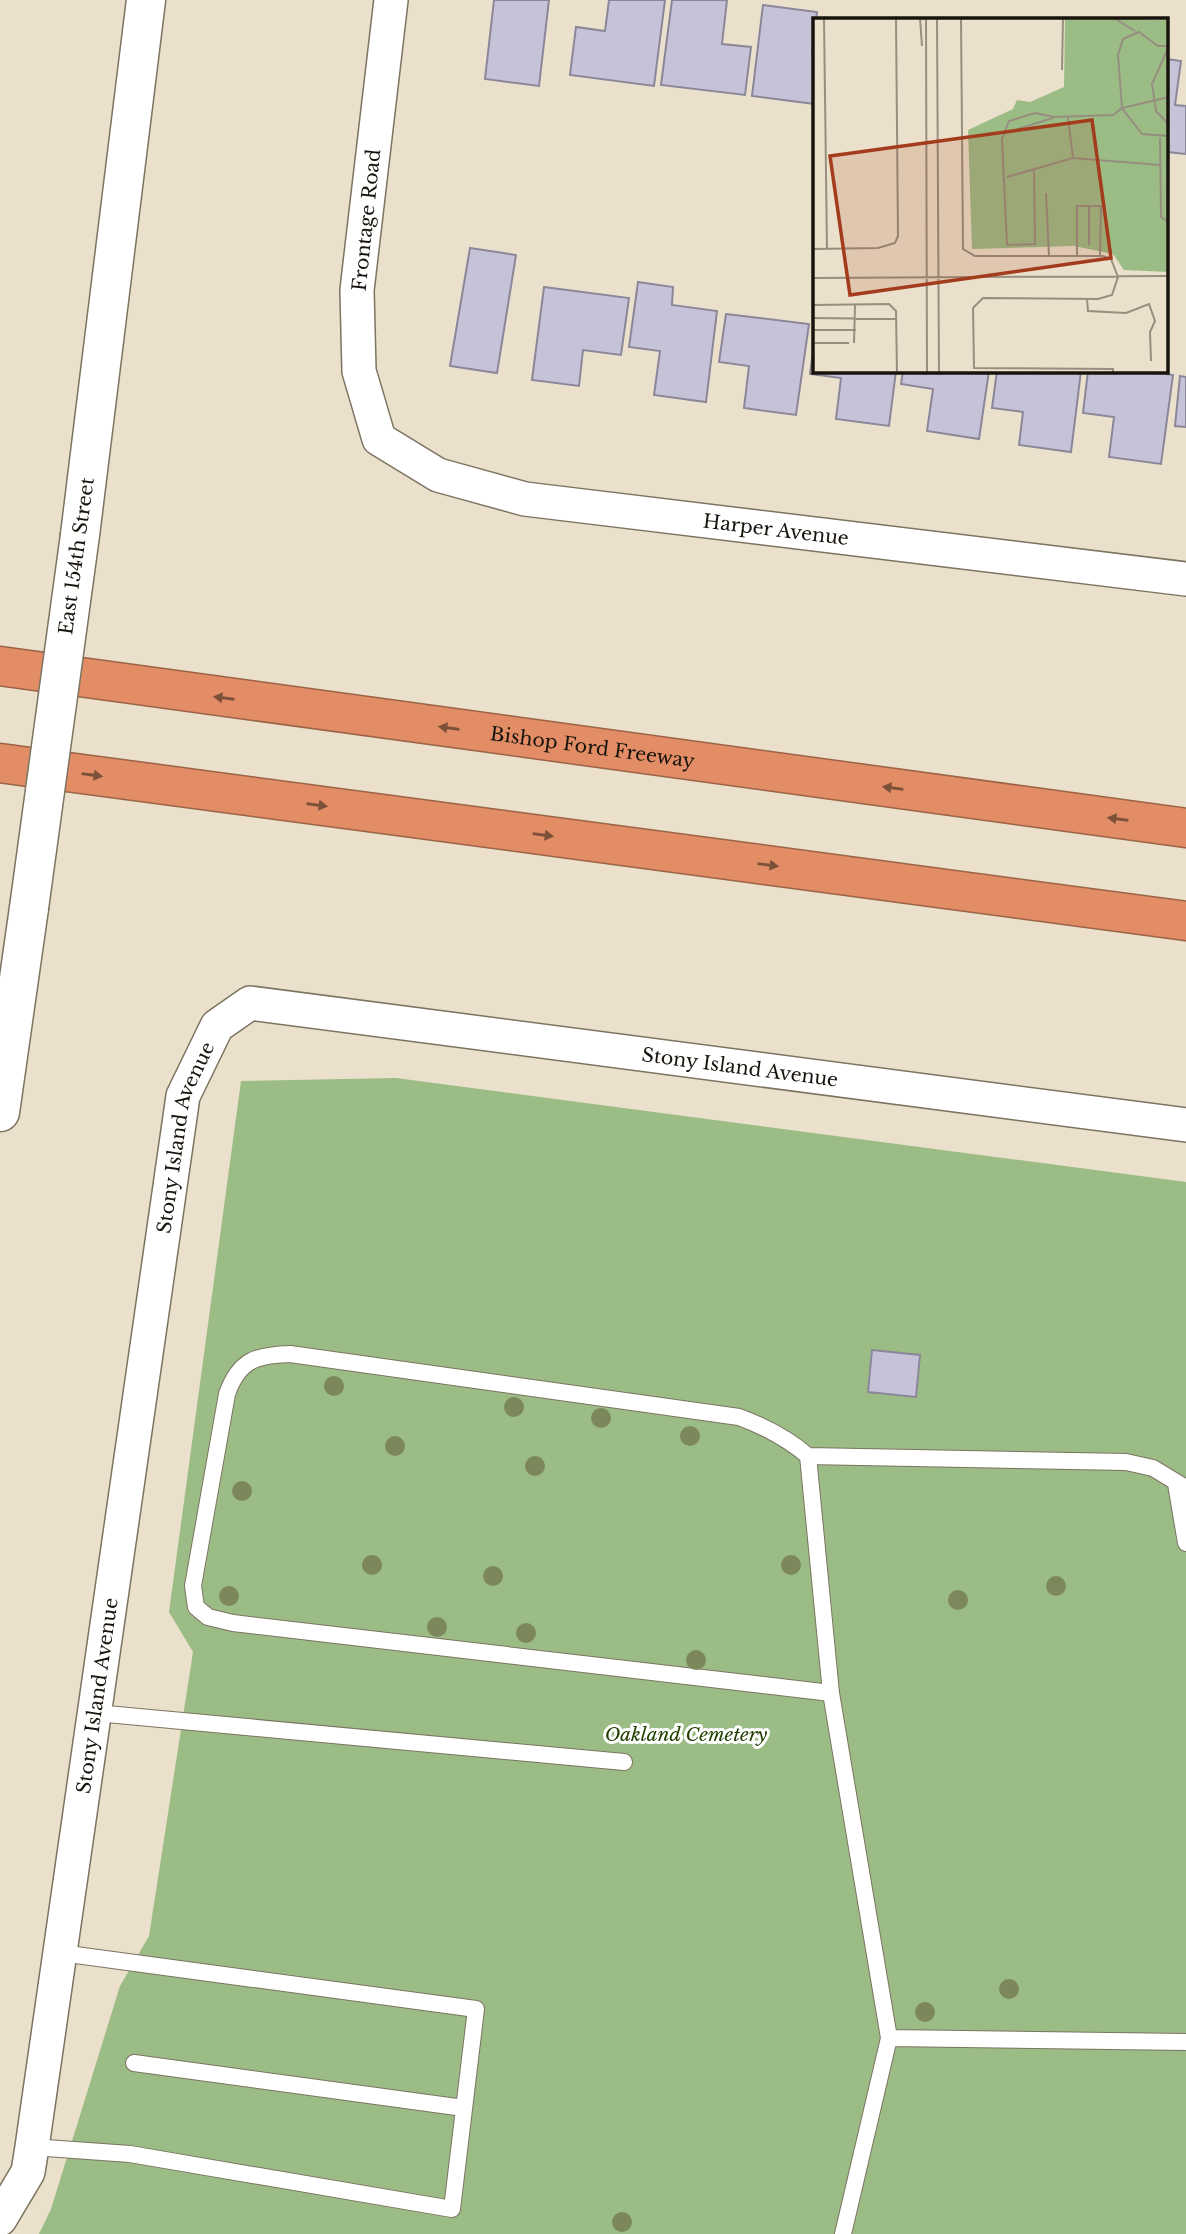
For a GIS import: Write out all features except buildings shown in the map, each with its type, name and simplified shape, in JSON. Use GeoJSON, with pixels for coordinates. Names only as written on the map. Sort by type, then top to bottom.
{"type":"FeatureCollection","features":[{"type":"Feature","properties":{"kind":"highway","name":"Bishop Ford Freeway"},"geometry":{"type":"LineString","coordinates":[[0,666],[1186,828]]}},
{"type":"Feature","properties":{"kind":"highway"},"geometry":{"type":"LineString","coordinates":[[0,763],[1186,921]]}},
{"type":"Feature","properties":{"kind":"street","name":"East 154th Street"},"geometry":{"type":"LineString","coordinates":[[0,1112],[80,535],[146,0]]}},
{"type":"Feature","properties":{"kind":"street","name":"Frontage Road"},"geometry":{"type":"LineString","coordinates":[[379,439],[359,371],[357,290],[391,0]]}},
{"type":"Feature","properties":{"kind":"street","name":"Harper Avenue"},"geometry":{"type":"LineString","coordinates":[[379,439],[438,475],[525,499],[1186,579]]}},
{"type":"Feature","properties":{"kind":"street","name":"Stony Island Avenue"},"geometry":{"type":"LineString","coordinates":[[0,2219],[28,2172],[183,1096],[217,1026],[250,1003],[1186,1125]]}},
{"type":"Feature","properties":{"kind":"lane"},"geometry":{"type":"LineString","coordinates":[[831,1693],[233,1623],[208,1617],[196,1607],[193,1586],[227,1394],[234,1374],[248,1362],[264,1355],[290,1354],[739,1417],[769,1428],[808,1456],[1126,1461],[1153,1468],[1181,1486],[1186,1543]]}},
{"type":"Feature","properties":{"kind":"lane"},"geometry":{"type":"LineString","coordinates":[[808,1456],[831,1693],[889,2038],[843,2234]]}},
{"type":"Feature","properties":{"kind":"lane"},"geometry":{"type":"LineString","coordinates":[[96,1713],[624,1762]]}},
{"type":"Feature","properties":{"kind":"lane"},"geometry":{"type":"LineString","coordinates":[[32,2147],[130,2154],[453,2209],[476,2009],[61,1953]]}},
{"type":"Feature","properties":{"kind":"lane"},"geometry":{"type":"LineString","coordinates":[[889,2038],[1186,2042]]}},
{"type":"Feature","properties":{"kind":"lane"},"geometry":{"type":"LineString","coordinates":[[134,2063],[464,2108]]}},
{"type":"Feature","properties":{"kind":"green space","name":"Oakland Cemetery"},"geometry":{"type":"Polygon","coordinates":[[[396,1078],[1186,1182],[1186,2234],[39,2234],[51,2209],[120,1986],[149,1936],[193,1652],[169,1612],[241,1081],[396,1078]]]}}]}
